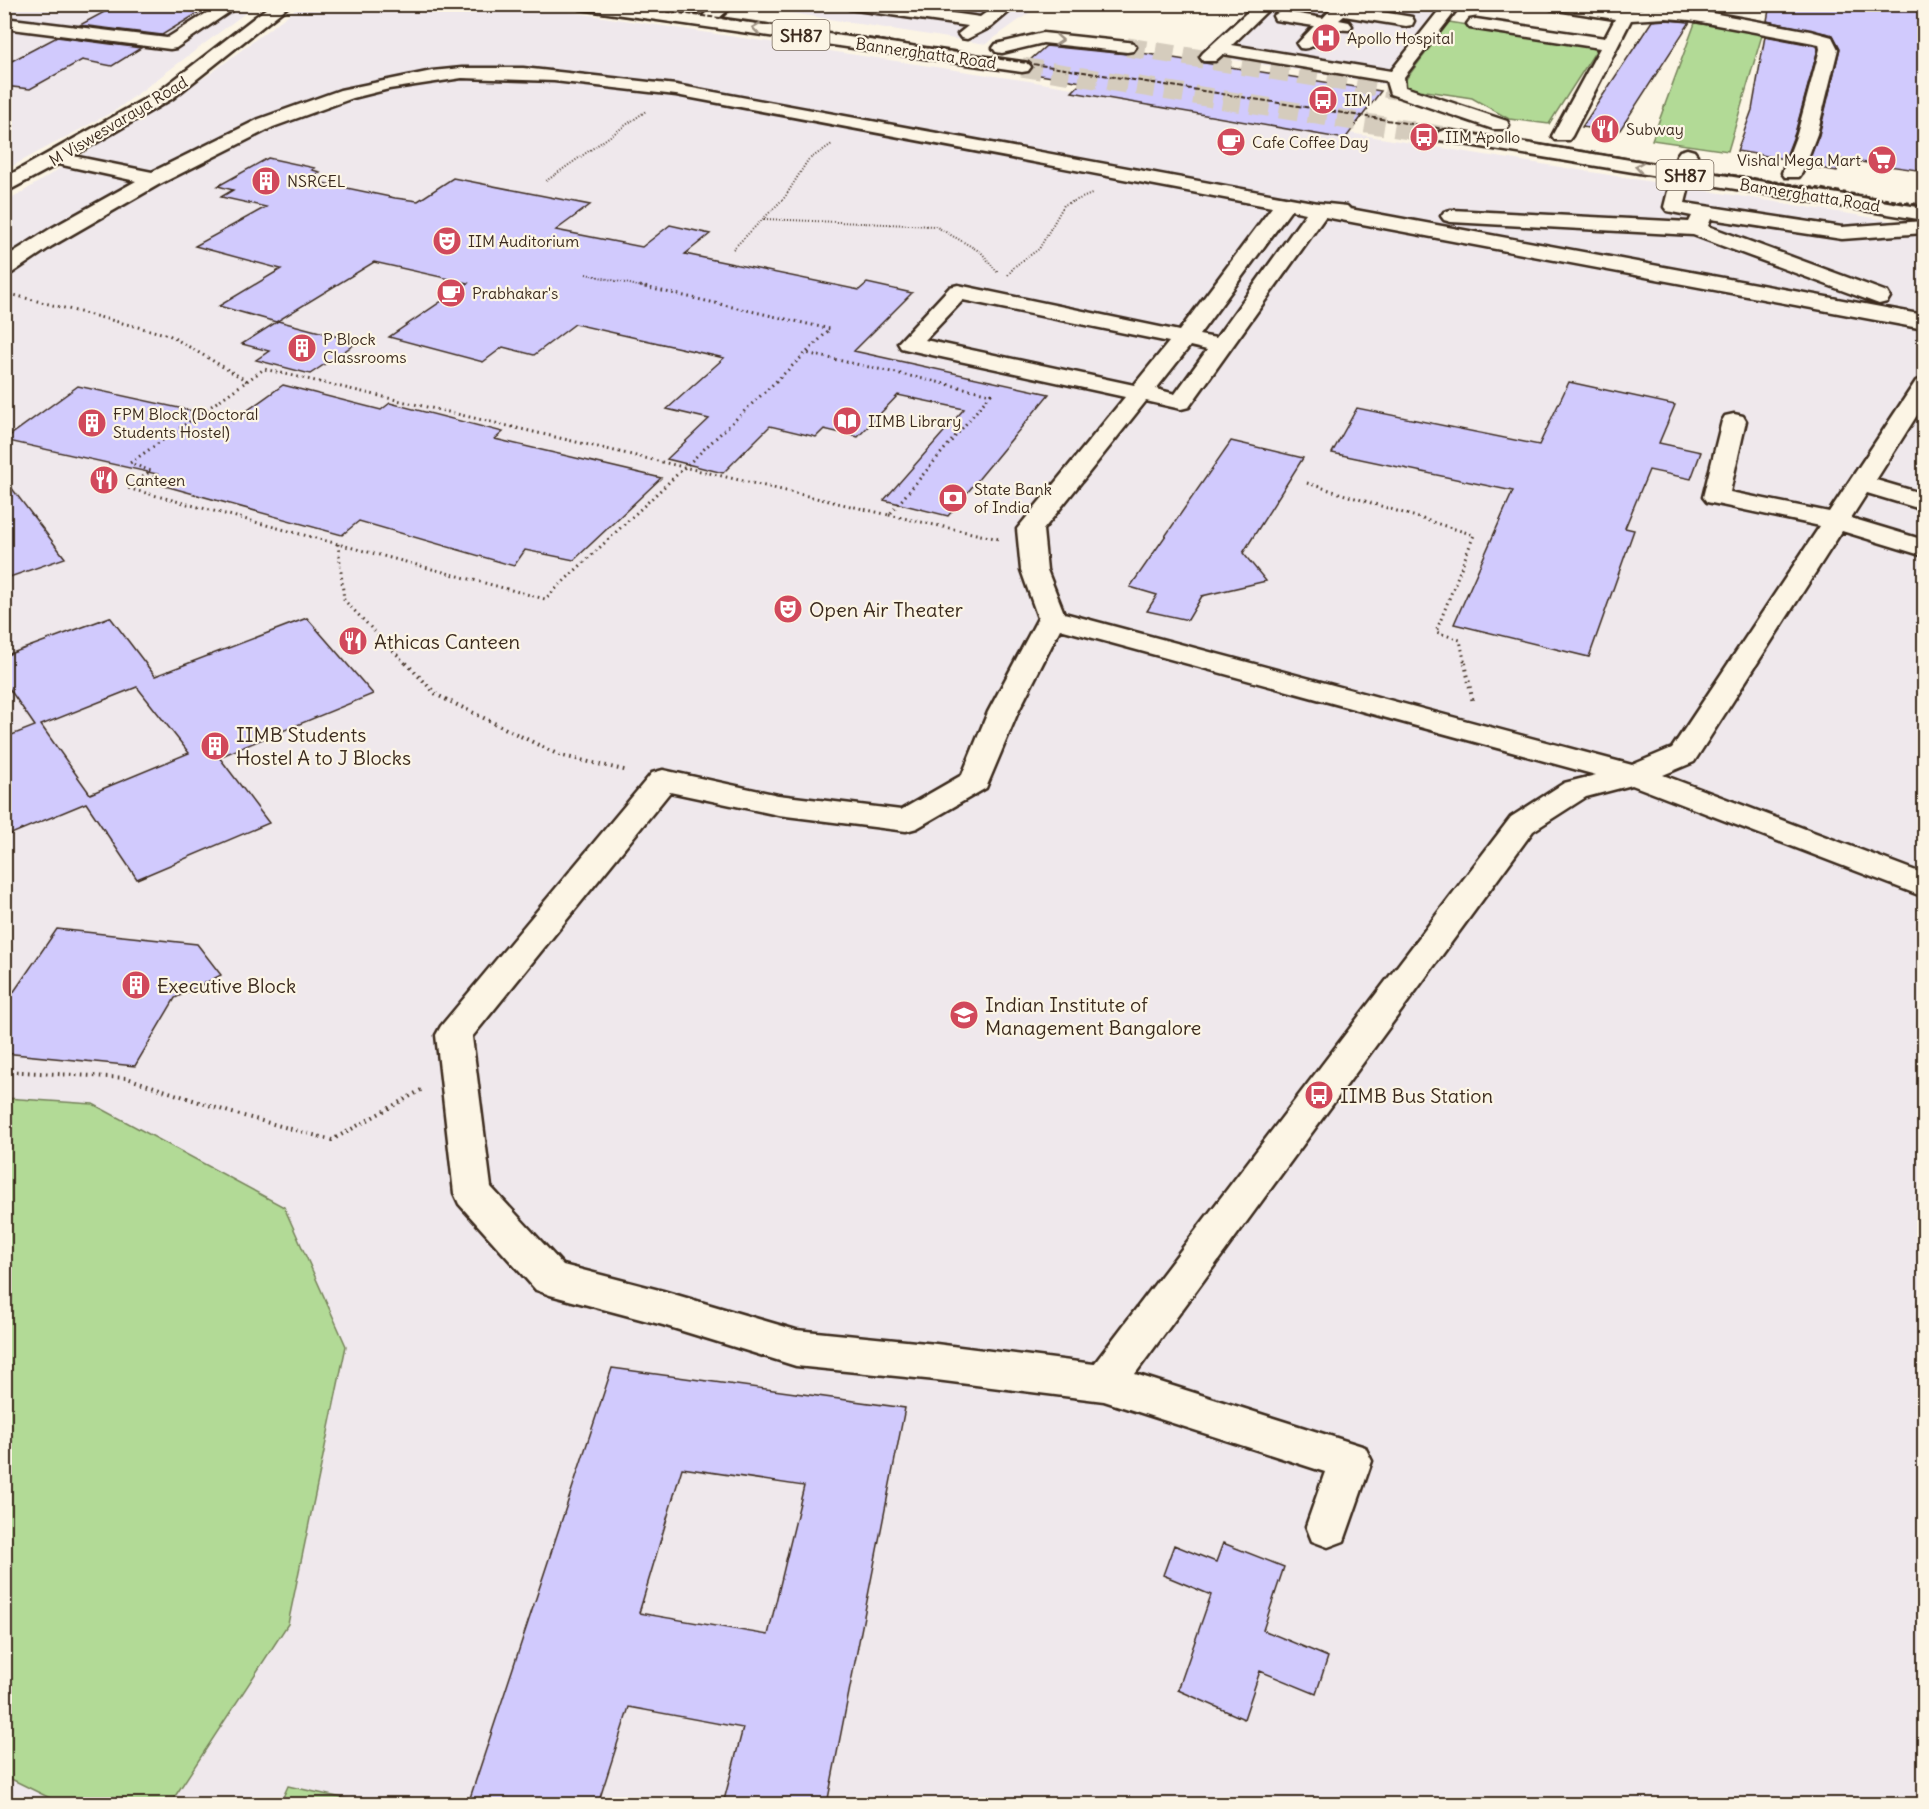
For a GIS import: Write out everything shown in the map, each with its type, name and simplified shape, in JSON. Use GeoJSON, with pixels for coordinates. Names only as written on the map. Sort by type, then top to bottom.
{"type":"FeatureCollection","features":[{"type":"Feature","properties":{"kind":"street"},"geometry":{"type":"LineString","coordinates":[[170,44],[233,4]]}},
{"type":"Feature","properties":{"kind":"street","name":"M Viswesvaraya Road"},"geometry":{"type":"LineString","coordinates":[[4,187],[167,94],[283,4]]}},
{"type":"Feature","properties":{"kind":"street","name":"Bannerghatta Road"},"geometry":{"type":"LineString","coordinates":[[580,4],[1022,67]]}},
{"type":"Feature","properties":{"kind":"street"},"geometry":{"type":"LineString","coordinates":[[849,4],[985,23]]}},
{"type":"Feature","properties":{"kind":"street"},"geometry":{"type":"LineString","coordinates":[[958,41],[1010,4]]}},
{"type":"Feature","properties":{"kind":"street"},"geometry":{"type":"LineString","coordinates":[[1230,63],[1209,57],[1266,4]]}},
{"type":"Feature","properties":{"kind":"street"},"geometry":{"type":"LineString","coordinates":[[1311,4],[1406,21]]}},
{"type":"Feature","properties":{"kind":"street"},"geometry":{"type":"LineString","coordinates":[[1551,4],[1625,16],[1562,136]]}},
{"type":"Feature","properties":{"kind":"street"},"geometry":{"type":"LineString","coordinates":[[705,21],[721,5]]}},
{"type":"Feature","properties":{"kind":"street","name":"SH87"},"geometry":{"type":"LineString","coordinates":[[721,5],[746,9]]}},
{"type":"Feature","properties":{"kind":"street"},"geometry":{"type":"LineString","coordinates":[[1425,6],[1451,7]]}},
{"type":"Feature","properties":{"kind":"street"},"geometry":{"type":"LineString","coordinates":[[1395,84],[1407,62],[1451,7]]}},
{"type":"Feature","properties":{"kind":"street"},"geometry":{"type":"LineString","coordinates":[[1340,10],[1300,44],[1407,62]]}},
{"type":"Feature","properties":{"kind":"street","name":"Bannerghatta Road"},"geometry":{"type":"LineString","coordinates":[[1625,16],[1654,11],[1679,13],[1810,36],[1826,41],[1829,49],[1801,175],[1769,169]]}},
{"type":"Feature","properties":{"kind":"street"},"geometry":{"type":"LineString","coordinates":[[1281,16],[1383,32]]}},
{"type":"Feature","properties":{"kind":"street"},"geometry":{"type":"LineString","coordinates":[[1476,24],[1611,44]]}},
{"type":"Feature","properties":{"kind":"street"},"geometry":{"type":"LineString","coordinates":[[1235,33],[1259,37]]}},
{"type":"Feature","properties":{"kind":"street"},"geometry":{"type":"LineString","coordinates":[[7,34],[227,48]]}},
{"type":"Feature","properties":{"kind":"street","name":"Bannerghatta Road"},"geometry":{"type":"LineString","coordinates":[[926,36],[1037,54]]}},
{"type":"Feature","properties":{"kind":"street"},"geometry":{"type":"LineString","coordinates":[[1002,48],[1043,38],[1127,47]]}},
{"type":"Feature","properties":{"kind":"street"},"geometry":{"type":"LineString","coordinates":[[1219,48],[1395,84],[1500,125]]}},
{"type":"Feature","properties":{"kind":"street"},"geometry":{"type":"LineString","coordinates":[[4,268],[34,245],[152,178],[249,129],[289,112],[346,95],[433,76],[535,74],[676,90],[1320,209],[1687,244],[1924,227]]}},
{"type":"Feature","properties":{"kind":"street","name":"Bannerghatta Road"},"geometry":{"type":"LineString","coordinates":[[1521,128],[1500,125],[1451,129],[1684,165],[1924,214]]}},
{"type":"Feature","properties":{"kind":"street"},"geometry":{"type":"LineString","coordinates":[[1541,132],[1585,140]]}},
{"type":"Feature","properties":{"kind":"street","name":"Bannerghatta Road"},"geometry":{"type":"LineString","coordinates":[[1665,152],[1684,165],[1711,159]]}},
{"type":"Feature","properties":{"kind":"street"},"geometry":{"type":"LineString","coordinates":[[55,158],[152,178]]}},
{"type":"Feature","properties":{"kind":"street"},"geometry":{"type":"LineString","coordinates":[[1684,165],[1674,207],[1687,244]]}},
{"type":"Feature","properties":{"kind":"street"},"geometry":{"type":"LineString","coordinates":[[1285,204],[1184,339],[1030,529],[1034,570],[1052,618],[1003,712],[975,781],[906,822],[778,805],[663,780],[454,1035],[473,1193],[550,1278],[663,1308],[796,1348],[936,1362],[1104,1383],[1350,1461],[1328,1526]]}},
{"type":"Feature","properties":{"kind":"street"},"geometry":{"type":"LineString","coordinates":[[1320,209],[1687,244],[1924,315]]}},
{"type":"Feature","properties":{"kind":"street"},"geometry":{"type":"LineString","coordinates":[[1221,346],[958,292],[909,343],[1180,402],[1221,346],[1320,209]]}},
{"type":"Feature","properties":{"kind":"street"},"geometry":{"type":"LineString","coordinates":[[1687,244],[1924,322]]}},
{"type":"Feature","properties":{"kind":"street"},"geometry":{"type":"LineString","coordinates":[[1104,1383],[1522,824],[1575,790],[1634,775],[1683,755],[1924,386]]}},
{"type":"Feature","properties":{"kind":"street"},"geometry":{"type":"LineString","coordinates":[[1734,421],[1716,497],[1835,521],[1924,548]]}},
{"type":"Feature","properties":{"kind":"street"},"geometry":{"type":"LineString","coordinates":[[1860,483],[1924,502]]}},
{"type":"Feature","properties":{"kind":"street"},"geometry":{"type":"LineString","coordinates":[[1052,618],[1634,775],[1924,886]]}},
{"type":"Feature","properties":{"kind":"path"},"geometry":{"type":"LineString","coordinates":[[546,181],[676,90]]}},
{"type":"Feature","properties":{"kind":"path"},"geometry":{"type":"LineString","coordinates":[[733,249],[785,197],[808,160],[843,136],[855,124]]}},
{"type":"Feature","properties":{"kind":"path"},"geometry":{"type":"LineString","coordinates":[[764,219],[935,226],[981,252],[1003,280],[1015,266],[1026,261],[1039,249],[1064,205],[1134,175]]}},
{"type":"Feature","properties":{"kind":"path"},"geometry":{"type":"LineString","coordinates":[[586,274],[830,329],[686,468],[545,599],[127,488],[152,471],[130,463],[264,369],[686,468],[1032,547]]}},
{"type":"Feature","properties":{"kind":"path"},"geometry":{"type":"LineString","coordinates":[[4,293],[169,335],[247,381]]}},
{"type":"Feature","properties":{"kind":"path"},"geometry":{"type":"LineString","coordinates":[[806,353],[991,394],[889,514]]}},
{"type":"Feature","properties":{"kind":"path"},"geometry":{"type":"LineString","coordinates":[[1307,483],[1474,535],[1436,632],[1460,640],[1479,735]]}},
{"type":"Feature","properties":{"kind":"path"},"geometry":{"type":"LineString","coordinates":[[338,544],[344,600],[437,695],[559,755],[663,780]]}},
{"type":"Feature","properties":{"kind":"path"},"geometry":{"type":"LineString","coordinates":[[4,1071],[127,1078],[229,1112],[332,1140],[458,1069]]}},
{"type":"Feature","properties":{"kind":"shaded area","name":"Indian Institute of Management Bangalore"},"geometry":{"type":"Polygon","coordinates":[[[517,4],[1029,81],[1924,226],[1924,1804],[5,1804],[5,203],[211,73],[301,5],[517,4]]]}},
{"type":"Feature","properties":{"kind":"shaded area"},"geometry":{"type":"Polygon","coordinates":[[[5,5],[256,5],[116,110],[5,170],[5,5]]]}},
{"type":"Feature","properties":{"kind":"shaded area"},"geometry":{"type":"Polygon","coordinates":[[[741,5],[1040,5],[986,44],[741,5]]]}},
{"type":"Feature","properties":{"kind":"shaded area","name":"Apollo Hospital"},"geometry":{"type":"Polygon","coordinates":[[[1252,5],[1461,5],[1400,87],[1197,54],[1252,5]]]}},
{"type":"Feature","properties":{"kind":"green space"},"geometry":{"type":"Polygon","coordinates":[[[1449,22],[1599,46],[1549,124],[1509,119],[1472,98],[1400,87],[1449,22]]]}},
{"type":"Feature","properties":{"kind":"green space"},"geometry":{"type":"Polygon","coordinates":[[[1695,23],[1763,32],[1728,151],[1652,140],[1695,23]]]}},
{"type":"Feature","properties":{"kind":"green space"},"geometry":{"type":"Polygon","coordinates":[[[5,1098],[93,1104],[284,1207],[346,1346],[288,1624],[170,1804],[62,1804],[5,1776],[5,1098]]]}},
{"type":"Feature","properties":{"kind":"green space"},"geometry":{"type":"Polygon","coordinates":[[[288,1786],[369,1804],[280,1804],[288,1786]]]}},
{"type":"Feature","properties":{"kind":"building"},"geometry":{"type":"Polygon","coordinates":[[[119,4],[213,4],[162,35],[80,25],[119,4]]]}},
{"type":"Feature","properties":{"kind":"building"},"geometry":{"type":"Polygon","coordinates":[[[1770,4],[1877,4],[1924,11],[1924,171],[1839,159],[1837,171],[1807,166],[1819,135],[1840,48],[1833,35],[1767,21],[1770,4]]]}},
{"type":"Feature","properties":{"kind":"building"},"geometry":{"type":"Polygon","coordinates":[[[1652,21],[1690,22],[1618,133],[1582,127],[1652,21]]]}},
{"type":"Feature","properties":{"kind":"building"},"geometry":{"type":"Polygon","coordinates":[[[1765,36],[1817,46],[1818,49],[1795,133],[1785,159],[1737,151],[1752,110],[1765,36]]]}},
{"type":"Feature","properties":{"kind":"building"},"geometry":{"type":"Polygon","coordinates":[[[57,37],[141,48],[112,66],[82,60],[30,89],[4,86],[4,65],[57,37]]]}},
{"type":"Feature","properties":{"kind":"building"},"geometry":{"type":"Polygon","coordinates":[[[1046,46],[1127,54],[1135,52],[1381,91],[1345,139],[1072,92],[1082,82],[1028,73],[1033,67],[1029,61],[1046,46]]]}},
{"type":"Feature","properties":{"kind":"building"},"geometry":{"type":"Polygon","coordinates":[[[268,158],[315,168],[312,170],[320,172],[308,180],[395,198],[418,201],[453,178],[590,205],[556,230],[642,247],[670,225],[710,234],[685,254],[859,290],[867,283],[912,293],[854,351],[1049,394],[948,516],[884,500],[964,409],[898,395],[858,437],[824,429],[816,437],[770,426],[723,473],[667,459],[709,419],[667,409],[724,358],[575,324],[534,355],[503,347],[483,362],[389,337],[468,283],[374,262],[276,322],[219,306],[281,269],[195,246],[266,207],[221,197],[233,190],[218,186],[268,158]]]}},
{"type":"Feature","properties":{"kind":"building","name":"P Block Classrooms"},"geometry":{"type":"Polygon","coordinates":[[[278,321],[358,342],[310,374],[256,360],[269,351],[242,344],[278,321]]]}},
{"type":"Feature","properties":{"kind":"building"},"geometry":{"type":"Polygon","coordinates":[[[1569,382],[1675,405],[1659,443],[1701,452],[1691,479],[1649,470],[1625,528],[1634,530],[1589,657],[1454,624],[1513,491],[1332,453],[1357,408],[1539,445],[1569,382]]]}},
{"type":"Feature","properties":{"kind":"building"},"geometry":{"type":"Polygon","coordinates":[[[283,385],[381,410],[390,403],[503,432],[495,439],[661,478],[574,560],[525,550],[514,566],[359,521],[342,535],[147,481],[157,474],[4,440],[78,386],[234,420],[283,385]]]}},
{"type":"Feature","properties":{"kind":"building"},"geometry":{"type":"Polygon","coordinates":[[[1231,441],[1303,458],[1243,553],[1266,581],[1202,596],[1188,620],[1147,611],[1157,595],[1130,587],[1231,441]]]}},
{"type":"Feature","properties":{"kind":"building"},"geometry":{"type":"Polygon","coordinates":[[[4,478],[65,558],[4,579],[4,478]]]}},
{"type":"Feature","properties":{"kind":"building","name":"IIMB Students Hostel A to J Blocks"},"geometry":{"type":"Polygon","coordinates":[[[110,617],[155,676],[307,618],[373,694],[219,757],[269,823],[137,879],[86,803],[4,837],[4,738],[35,726],[4,681],[4,656],[110,617]],[[137,687],[41,725],[90,794],[189,753],[137,687]]]}},
{"type":"Feature","properties":{"kind":"building","name":"Executive Block"},"geometry":{"type":"Polygon","coordinates":[[[57,929],[197,944],[221,975],[175,998],[135,1066],[4,1053],[4,1006],[57,929]]]}},
{"type":"Feature","properties":{"kind":"building"},"geometry":{"type":"Polygon","coordinates":[[[612,1368],[905,1408],[827,1804],[723,1804],[743,1728],[629,1707],[598,1804],[468,1804],[612,1368]],[[682,1468],[639,1613],[768,1635],[804,1486],[682,1468]]]}},
{"type":"Feature","properties":{"kind":"building"},"geometry":{"type":"Polygon","coordinates":[[[1223,1543],[1284,1567],[1263,1630],[1328,1657],[1316,1694],[1260,1671],[1244,1719],[1178,1690],[1211,1595],[1163,1575],[1174,1545],[1216,1562],[1223,1543]]]}},
{"type":"Feature","properties":{"kind":"tunnel"},"geometry":{"type":"LineString","coordinates":[[1127,47],[1396,90]]}},
{"type":"Feature","properties":{"kind":"tunnel"},"geometry":{"type":"LineString","coordinates":[[1022,67],[1446,136]]}},
{"type":"Feature","properties":{"kind":"railway"},"geometry":{"type":"LineString","coordinates":[[604,4],[818,30],[1924,205]]}},
{"type":"Feature","properties":{"kind":"place","name":"Apollo Hospital"},"geometry":{"type":"Point","coordinates":[1326,38]}},
{"type":"Feature","properties":{"kind":"place","name":"IIM"},"geometry":{"type":"Point","coordinates":[1323,100]}},
{"type":"Feature","properties":{"kind":"place","name":"Subway"},"geometry":{"type":"Point","coordinates":[1605,129]}},
{"type":"Feature","properties":{"kind":"place","name":"IIM Apollo"},"geometry":{"type":"Point","coordinates":[1424,137]}},
{"type":"Feature","properties":{"kind":"place","name":"Cafe Coffee Day"},"geometry":{"type":"Point","coordinates":[1231,142]}},
{"type":"Feature","properties":{"kind":"place","name":"Vishal Mega Mart"},"geometry":{"type":"Point","coordinates":[1882,160]}},
{"type":"Feature","properties":{"kind":"place","name":"NSRCEL"},"geometry":{"type":"Point","coordinates":[266,181]}},
{"type":"Feature","properties":{"kind":"place","name":"IIM Auditorium"},"geometry":{"type":"Point","coordinates":[447,241]}},
{"type":"Feature","properties":{"kind":"place","name":"Prabhakar's"},"geometry":{"type":"Point","coordinates":[451,293]}},
{"type":"Feature","properties":{"kind":"place","name":"P Block Classrooms"},"geometry":{"type":"Point","coordinates":[302,348]}},
{"type":"Feature","properties":{"kind":"place","name":"IIMB Library"},"geometry":{"type":"Point","coordinates":[847,421]}},
{"type":"Feature","properties":{"kind":"place","name":"FPM Block (Doctoral Students Hostel)"},"geometry":{"type":"Point","coordinates":[92,423]}},
{"type":"Feature","properties":{"kind":"place","name":"Canteen"},"geometry":{"type":"Point","coordinates":[104,480]}},
{"type":"Feature","properties":{"kind":"place","name":"State Bank of India"},"geometry":{"type":"Point","coordinates":[953,498]}},
{"type":"Feature","properties":{"kind":"place","name":"Open Air Theater"},"geometry":{"type":"Point","coordinates":[788,609]}},
{"type":"Feature","properties":{"kind":"place","name":"Athicas Canteen"},"geometry":{"type":"Point","coordinates":[353,641]}},
{"type":"Feature","properties":{"kind":"place","name":"IIMB Students Hostel A to J Blocks"},"geometry":{"type":"Point","coordinates":[215,746]}},
{"type":"Feature","properties":{"kind":"place","name":"Executive Block"},"geometry":{"type":"Point","coordinates":[136,985]}},
{"type":"Feature","properties":{"kind":"place","name":"Indian Institute of Management Bangalore"},"geometry":{"type":"Point","coordinates":[964,1015]}},
{"type":"Feature","properties":{"kind":"place","name":"IIMB Bus Station"},"geometry":{"type":"Point","coordinates":[1319,1095]}}]}
